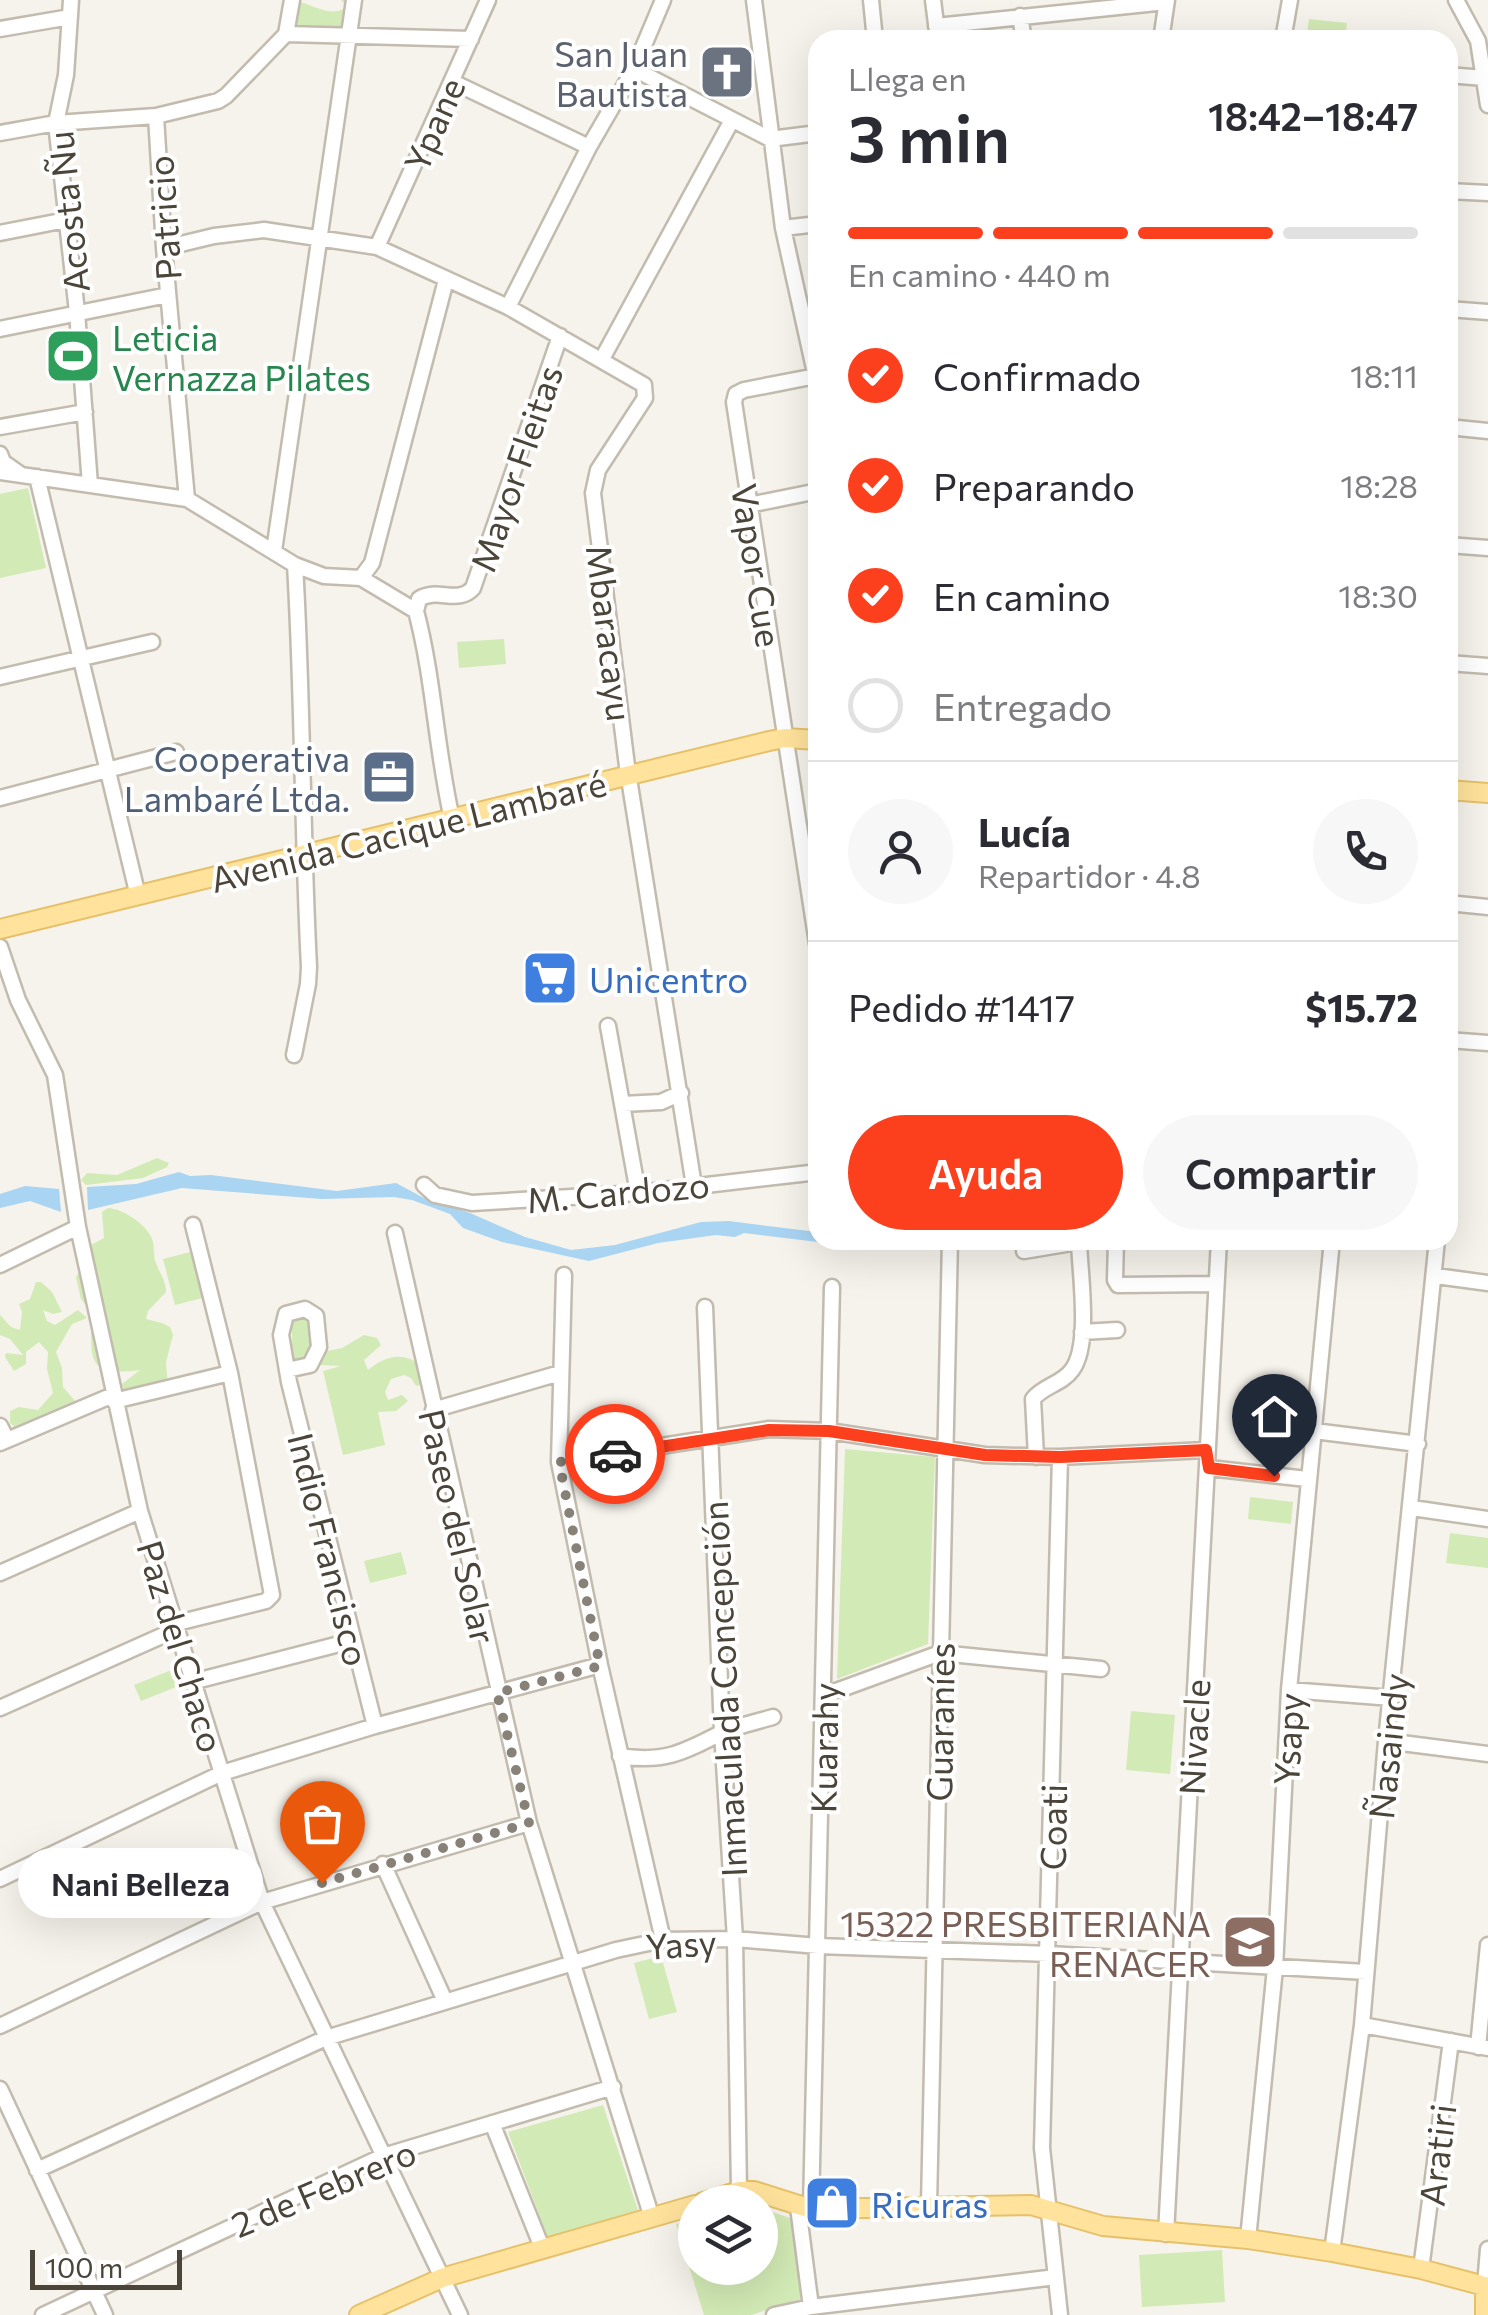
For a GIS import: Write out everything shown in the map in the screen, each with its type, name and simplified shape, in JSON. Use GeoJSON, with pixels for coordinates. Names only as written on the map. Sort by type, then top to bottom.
{"type":"FeatureCollection","features":[{"type":"Feature","properties":{"kind":"main road","name":"Avenida Cacique Lambaré"},"geometry":{"type":"LineString","coordinates":[[0,920],[138,891],[784,734],[808,733]]}},
{"type":"Feature","properties":{"kind":"main road","name":"Avenida Cacique Lambaré"},"geometry":{"type":"LineString","coordinates":[[784,734],[808,738]]}},
{"type":"Feature","properties":{"kind":"main road"},"geometry":{"type":"LineString","coordinates":[[1458,780],[1488,782]]}},
{"type":"Feature","properties":{"kind":"main road"},"geometry":{"type":"LineString","coordinates":[[1458,791],[1488,793]]}},
{"type":"Feature","properties":{"kind":"main road","name":"Avenida Cacique Lambaré"},"geometry":{"type":"LineString","coordinates":[[0,930],[138,891]]}},
{"type":"Feature","properties":{"kind":"main road"},"geometry":{"type":"LineString","coordinates":[[778,2199],[805,2208],[1031,2204],[1103,2226],[1248,2239],[1332,2252],[1486,2286],[1486,2315]]}},
{"type":"Feature","properties":{"kind":"main road"},"geometry":{"type":"LineString","coordinates":[[360,2315],[442,2278],[678,2210]]}},
{"type":"Feature","properties":{"kind":"street","name":"Acosta Ñu"},"geometry":{"type":"LineString","coordinates":[[71,0],[66,75],[56,122],[77,312],[90,485]]}},
{"type":"Feature","properties":{"kind":"street"},"geometry":{"type":"LineString","coordinates":[[0,132],[56,122],[156,116],[223,99],[286,34],[292,0]]}},
{"type":"Feature","properties":{"kind":"street"},"geometry":{"type":"LineString","coordinates":[[274,551],[354,0]]}},
{"type":"Feature","properties":{"kind":"street","name":"Ypane"},"geometry":{"type":"LineString","coordinates":[[377,247],[488,0]]}},
{"type":"Feature","properties":{"kind":"street"},"geometry":{"type":"LineString","coordinates":[[508,307],[634,68],[663,0]]}},
{"type":"Feature","properties":{"kind":"street"},"geometry":{"type":"LineString","coordinates":[[754,0],[783,228],[808,343]]}},
{"type":"Feature","properties":{"kind":"street"},"geometry":{"type":"LineString","coordinates":[[870,0],[874,30]]}},
{"type":"Feature","properties":{"kind":"street"},"geometry":{"type":"LineString","coordinates":[[934,0],[937,30]]}},
{"type":"Feature","properties":{"kind":"street"},"geometry":{"type":"LineString","coordinates":[[1285,30],[1290,0]]}},
{"type":"Feature","properties":{"kind":"street"},"geometry":{"type":"LineString","coordinates":[[1456,0],[1483,42],[1488,105]]}},
{"type":"Feature","properties":{"kind":"street"},"geometry":{"type":"LineString","coordinates":[[952,30],[1020,16],[1167,1],[1163,30]]}},
{"type":"Feature","properties":{"kind":"street"},"geometry":{"type":"LineString","coordinates":[[1020,16],[1022,30]]}},
{"type":"Feature","properties":{"kind":"street"},"geometry":{"type":"LineString","coordinates":[[0,29],[70,17]]}},
{"type":"Feature","properties":{"kind":"street"},"geometry":{"type":"LineString","coordinates":[[286,34],[471,39]]}},
{"type":"Feature","properties":{"kind":"street"},"geometry":{"type":"LineString","coordinates":[[634,68],[770,139],[808,134]]}},
{"type":"Feature","properties":{"kind":"street"},"geometry":{"type":"LineString","coordinates":[[1458,77],[1484,78]]}},
{"type":"Feature","properties":{"kind":"street"},"geometry":{"type":"LineString","coordinates":[[453,82],[589,148]]}},
{"type":"Feature","properties":{"kind":"street","name":"Patricio"},"geometry":{"type":"LineString","coordinates":[[156,116],[186,499]]}},
{"type":"Feature","properties":{"kind":"street","name":"Mayor Fleitas"},"geometry":{"type":"LineString","coordinates":[[602,359],[732,120]]}},
{"type":"Feature","properties":{"kind":"street"},"geometry":{"type":"LineString","coordinates":[[1458,192],[1488,193]]}},
{"type":"Feature","properties":{"kind":"street"},"geometry":{"type":"LineString","coordinates":[[0,233],[66,220]]}},
{"type":"Feature","properties":{"kind":"street"},"geometry":{"type":"LineString","coordinates":[[783,228],[808,225]]}},
{"type":"Feature","properties":{"kind":"street"},"geometry":{"type":"LineString","coordinates":[[164,248],[249,231],[377,247],[508,307],[602,359]]}},
{"type":"Feature","properties":{"kind":"street"},"geometry":{"type":"LineString","coordinates":[[361,578],[372,563],[446,280]]}},
{"type":"Feature","properties":{"kind":"street"},"geometry":{"type":"LineString","coordinates":[[0,329],[168,295]]}},
{"type":"Feature","properties":{"kind":"street"},"geometry":{"type":"LineString","coordinates":[[798,303],[808,302]]}},
{"type":"Feature","properties":{"kind":"street"},"geometry":{"type":"LineString","coordinates":[[1458,310],[1488,312]]}},
{"type":"Feature","properties":{"kind":"street","name":"Mayor Fleitas"},"geometry":{"type":"LineString","coordinates":[[416,611],[419,599],[426,594],[464,596],[472,588],[560,336]]}},
{"type":"Feature","properties":{"kind":"street","name":"Mbaracayu"},"geometry":{"type":"LineString","coordinates":[[602,359],[642,382],[646,390],[594,479],[628,772],[694,1186]]}},
{"type":"Feature","properties":{"kind":"street","name":"Vapor Cue"},"geometry":{"type":"LineString","coordinates":[[808,380],[738,392],[734,402],[808,886]]}},
{"type":"Feature","properties":{"kind":"street"},"geometry":{"type":"LineString","coordinates":[[0,427],[85,412]]}},
{"type":"Feature","properties":{"kind":"street"},"geometry":{"type":"LineString","coordinates":[[1458,428],[1488,430]]}},
{"type":"Feature","properties":{"kind":"street"},"geometry":{"type":"LineString","coordinates":[[0,454],[3,462],[30,477],[138,891]]}},
{"type":"Feature","properties":{"kind":"street"},"geometry":{"type":"LineString","coordinates":[[0,472],[186,499],[295,565],[324,576],[361,578],[416,611],[451,814]]}},
{"type":"Feature","properties":{"kind":"street"},"geometry":{"type":"LineString","coordinates":[[749,505],[808,492]]}},
{"type":"Feature","properties":{"kind":"street"},"geometry":{"type":"LineString","coordinates":[[1458,546],[1488,548]]}},
{"type":"Feature","properties":{"kind":"street"},"geometry":{"type":"LineString","coordinates":[[294,1055],[308,984],[302,685],[295,565]]}},
{"type":"Feature","properties":{"kind":"street"},"geometry":{"type":"LineString","coordinates":[[0,677],[152,642]]}},
{"type":"Feature","properties":{"kind":"street"},"geometry":{"type":"LineString","coordinates":[[1458,664],[1488,666]]}},
{"type":"Feature","properties":{"kind":"street"},"geometry":{"type":"LineString","coordinates":[[0,798],[176,752]]}},
{"type":"Feature","properties":{"kind":"street"},"geometry":{"type":"LineString","coordinates":[[1458,904],[1488,907]]}},
{"type":"Feature","properties":{"kind":"street","name":"Paz del Chaco"},"geometry":{"type":"LineString","coordinates":[[0,947],[18,1000],[55,1075],[77,1224],[140,1510],[262,1902],[460,2315]]}},
{"type":"Feature","properties":{"kind":"street"},"geometry":{"type":"LineString","coordinates":[[608,1026],[638,1193]]}},
{"type":"Feature","properties":{"kind":"street"},"geometry":{"type":"LineString","coordinates":[[1458,1041],[1488,1043]]}},
{"type":"Feature","properties":{"kind":"street"},"geometry":{"type":"LineString","coordinates":[[623,1104],[662,1102],[681,1094]]}},
{"type":"Feature","properties":{"kind":"street","name":"M. Cardozo"},"geometry":{"type":"LineString","coordinates":[[424,1185],[435,1195],[472,1202],[638,1193],[808,1173]]}},
{"type":"Feature","properties":{"kind":"street"},"geometry":{"type":"LineString","coordinates":[[0,1265],[77,1224]]}},
{"type":"Feature","properties":{"kind":"street"},"geometry":{"type":"LineString","coordinates":[[0,1708],[174,1627],[266,1601],[272,1595],[230,1373],[193,1225]]}},
{"type":"Feature","properties":{"kind":"street","name":"Paseo del Solar"},"geometry":{"type":"LineString","coordinates":[[395,1234],[529,1823],[652,2218]]}},
{"type":"Feature","properties":{"kind":"street","name":"Guaraníes"},"geometry":{"type":"LineString","coordinates":[[929,2205],[950,1250]]}},
{"type":"Feature","properties":{"kind":"street"},"geometry":{"type":"LineString","coordinates":[[1024,1251],[1030,1250]]}},
{"type":"Feature","properties":{"kind":"street"},"geometry":{"type":"LineString","coordinates":[[1036,1457],[1033,1400],[1038,1392],[1068,1376],[1077,1362],[1082,1332],[1084,1250]]}},
{"type":"Feature","properties":{"kind":"street"},"geometry":{"type":"LineString","coordinates":[[1116,1250],[1118,1286],[1215,1284]]}},
{"type":"Feature","properties":{"kind":"street","name":"Nivacle"},"geometry":{"type":"LineString","coordinates":[[1166,2234],[1209,1468],[1206,1450],[1217,1250]]}},
{"type":"Feature","properties":{"kind":"street","name":"Ysapy"},"geometry":{"type":"LineString","coordinates":[[1248,2239],[1275,1968],[1289,1690],[1331,1250]]}},
{"type":"Feature","properties":{"kind":"street","name":"Ñasaindy"},"geometry":{"type":"LineString","coordinates":[[1332,2252],[1362,2025],[1386,1741],[1437,1250]]}},
{"type":"Feature","properties":{"kind":"street"},"geometry":{"type":"LineString","coordinates":[[564,1275],[559,1462],[662,1940]]}},
{"type":"Feature","properties":{"kind":"street"},"geometry":{"type":"LineString","coordinates":[[1436,1276],[1488,1283]]}},
{"type":"Feature","properties":{"kind":"street","name":"Kuarahy"},"geometry":{"type":"LineString","coordinates":[[811,2307],[805,2208],[818,1946],[832,1287]]}},
{"type":"Feature","properties":{"kind":"street","name":"Inmaculada Concepción"},"geometry":{"type":"LineString","coordinates":[[705,1306],[722,1732],[735,1939],[739,2185]]}},
{"type":"Feature","properties":{"kind":"street"},"geometry":{"type":"LineString","coordinates":[[1082,1332],[1117,1330]]}},
{"type":"Feature","properties":{"kind":"street","name":"Indio Francisco"},"geometry":{"type":"LineString","coordinates":[[287,1370],[374,1726]]}},
{"type":"Feature","properties":{"kind":"street"},"geometry":{"type":"LineString","coordinates":[[2,1436],[114,1398],[230,1373]]}},
{"type":"Feature","properties":{"kind":"street"},"geometry":{"type":"LineString","coordinates":[[432,1410],[560,1373]]}},
{"type":"Feature","properties":{"kind":"street"},"geometry":{"type":"LineString","coordinates":[[559,1462],[769,1430],[829,1431],[985,1455],[1060,1457],[1206,1450]]}},
{"type":"Feature","properties":{"kind":"street"},"geometry":{"type":"LineString","coordinates":[[1314,1431],[1418,1444]]}},
{"type":"Feature","properties":{"kind":"street","name":"Coati"},"geometry":{"type":"LineString","coordinates":[[1060,1457],[1042,2148],[1060,2315]]}},
{"type":"Feature","properties":{"kind":"street"},"geometry":{"type":"LineString","coordinates":[[1209,1468],[1307,1479]]}},
{"type":"Feature","properties":{"kind":"street"},"geometry":{"type":"LineString","coordinates":[[1412,1508],[1488,1519]]}},
{"type":"Feature","properties":{"kind":"street"},"geometry":{"type":"LineString","coordinates":[[0,1573],[140,1510]]}},
{"type":"Feature","properties":{"kind":"street"},"geometry":{"type":"LineString","coordinates":[[192,1682],[351,1641]]}},
{"type":"Feature","properties":{"kind":"street"},"geometry":{"type":"LineString","coordinates":[[825,1695],[940,1653],[1102,1669]]}},
{"type":"Feature","properties":{"kind":"street"},"geometry":{"type":"LineString","coordinates":[[0,1879],[222,1773],[374,1726],[600,1666]]}},
{"type":"Feature","properties":{"kind":"street"},"geometry":{"type":"LineString","coordinates":[[1289,1690],[1392,1698]]}},
{"type":"Feature","properties":{"kind":"street"},"geometry":{"type":"LineString","coordinates":[[620,1756],[648,1760],[674,1756],[722,1732],[774,1717]]}},
{"type":"Feature","properties":{"kind":"street"},"geometry":{"type":"LineString","coordinates":[[1386,1741],[1488,1754]]}},
{"type":"Feature","properties":{"kind":"street"},"geometry":{"type":"LineString","coordinates":[[0,2026],[262,1902],[529,1823]]}},
{"type":"Feature","properties":{"kind":"street"},"geometry":{"type":"LineString","coordinates":[[382,1864],[445,2001]]}},
{"type":"Feature","properties":{"kind":"street","name":"Yasy"},"geometry":{"type":"LineString","coordinates":[[37,2170],[326,2038],[662,1940],[735,1939],[1366,1972]]}},
{"type":"Feature","properties":{"kind":"street"},"geometry":{"type":"LineString","coordinates":[[1362,2025],[1483,2047],[1488,1946]]}},
{"type":"Feature","properties":{"kind":"street","name":"Aratiri"},"geometry":{"type":"LineString","coordinates":[[1421,2269],[1451,2041]]}},
{"type":"Feature","properties":{"kind":"street","name":"2 de Febrero"},"geometry":{"type":"LineString","coordinates":[[42,2315],[383,2156],[613,2087]]}},
{"type":"Feature","properties":{"kind":"street"},"geometry":{"type":"LineString","coordinates":[[0,2088],[104,2315]]}},
{"type":"Feature","properties":{"kind":"street"},"geometry":{"type":"LineString","coordinates":[[492,2123],[543,2250]]}},
{"type":"Feature","properties":{"kind":"street"},"geometry":{"type":"LineString","coordinates":[[1486,2286],[1488,2249]]}},
{"type":"Feature","properties":{"kind":"street"},"geometry":{"type":"LineString","coordinates":[[774,2315],[1056,2277]]}},
{"type":"Feature","properties":{"kind":"green space"},"geometry":{"type":"Polygon","coordinates":[[[288,0],[332,11],[347,7],[341,0],[356,0],[359,17],[356,24],[339,30],[314,25],[288,30],[288,0]]]}},
{"type":"Feature","properties":{"kind":"green space"},"geometry":{"type":"Polygon","coordinates":[[[1309,19],[1347,23],[1346,30],[1307,30],[1309,19]]]}},
{"type":"Feature","properties":{"kind":"green space"},"geometry":{"type":"Polygon","coordinates":[[[28,488],[46,568],[0,578],[0,494],[28,488]]]}},
{"type":"Feature","properties":{"kind":"green space"},"geometry":{"type":"Polygon","coordinates":[[[504,639],[506,664],[459,668],[457,642],[504,639]]]}},
{"type":"Feature","properties":{"kind":"green space"},"geometry":{"type":"Polygon","coordinates":[[[157,1158],[169,1163],[167,1167],[143,1178],[86,1185],[81,1180],[87,1173],[117,1175],[157,1158]]]}},
{"type":"Feature","properties":{"kind":"green space"},"geometry":{"type":"Polygon","coordinates":[[[108,1208],[126,1214],[147,1230],[166,1288],[146,1319],[170,1327],[173,1335],[166,1362],[168,1388],[148,1400],[126,1396],[122,1384],[140,1370],[108,1370],[94,1360],[91,1312],[81,1299],[76,1277],[85,1264],[89,1246],[104,1238],[102,1212],[108,1208]]]}},
{"type":"Feature","properties":{"kind":"green space"},"geometry":{"type":"Polygon","coordinates":[[[194,1251],[206,1297],[175,1305],[163,1259],[194,1251]]]}},
{"type":"Feature","properties":{"kind":"green space"},"geometry":{"type":"Polygon","coordinates":[[[36,1282],[52,1292],[62,1312],[43,1310],[47,1321],[55,1325],[78,1310],[87,1318],[72,1324],[56,1352],[63,1387],[75,1405],[16,1428],[10,1423],[10,1411],[19,1407],[38,1410],[53,1393],[47,1369],[48,1352],[39,1342],[26,1352],[26,1364],[14,1371],[6,1353],[23,1355],[10,1339],[0,1335],[0,1315],[20,1330],[19,1304],[30,1299],[36,1282]]]}},
{"type":"Feature","properties":{"kind":"green space"},"geometry":{"type":"Polygon","coordinates":[[[313,1314],[323,1352],[342,1348],[364,1335],[377,1338],[381,1345],[364,1360],[368,1370],[393,1357],[419,1364],[420,1385],[404,1375],[391,1379],[385,1392],[388,1400],[402,1395],[408,1401],[396,1411],[378,1412],[385,1445],[343,1455],[323,1371],[341,1366],[297,1364],[292,1357],[292,1316],[313,1314]]]}},
{"type":"Feature","properties":{"kind":"green space"},"geometry":{"type":"Polygon","coordinates":[[[845,1449],[935,1457],[928,1644],[837,1679],[845,1449]]]}},
{"type":"Feature","properties":{"kind":"green space"},"geometry":{"type":"Polygon","coordinates":[[[1250,1497],[1293,1502],[1291,1524],[1248,1519],[1250,1497]]]}},
{"type":"Feature","properties":{"kind":"green space"},"geometry":{"type":"Polygon","coordinates":[[[1450,1533],[1488,1538],[1488,1568],[1446,1563],[1450,1533]]]}},
{"type":"Feature","properties":{"kind":"green space"},"geometry":{"type":"Polygon","coordinates":[[[401,1552],[407,1574],[370,1583],[364,1561],[401,1552]]]}},
{"type":"Feature","properties":{"kind":"green space"},"geometry":{"type":"Polygon","coordinates":[[[174,1669],[181,1685],[141,1701],[134,1685],[174,1669]]]}},
{"type":"Feature","properties":{"kind":"green space"},"geometry":{"type":"Polygon","coordinates":[[[1131,1711],[1175,1715],[1170,1774],[1126,1770],[1131,1711]]]}},
{"type":"Feature","properties":{"kind":"green space"},"geometry":{"type":"Polygon","coordinates":[[[661,1956],[677,2012],[649,2019],[634,1963],[661,1956]]]}},
{"type":"Feature","properties":{"kind":"green space"},"geometry":{"type":"Polygon","coordinates":[[[603,2105],[638,2210],[548,2238],[508,2132],[603,2105]]]}},
{"type":"Feature","properties":{"kind":"green space"},"geometry":{"type":"Polygon","coordinates":[[[778,2214],[793,2219],[801,2299],[751,2315],[704,2315],[695,2285],[778,2285],[778,2214]]]}},
{"type":"Feature","properties":{"kind":"green space"},"geometry":{"type":"Polygon","coordinates":[[[1222,2250],[1225,2302],[1142,2307],[1139,2255],[1222,2250]]]}},
{"type":"Feature","properties":{"kind":"water"},"geometry":{"type":"Polygon","coordinates":[[[179,1172],[337,1191],[396,1183],[424,1198],[525,1237],[571,1250],[615,1245],[701,1222],[729,1221],[808,1231],[808,1241],[744,1233],[735,1237],[716,1235],[658,1243],[589,1261],[502,1242],[463,1228],[450,1214],[394,1197],[322,1199],[182,1188],[88,1210],[87,1187],[136,1184],[179,1172]]]}},
{"type":"Feature","properties":{"kind":"water"},"geometry":{"type":"Polygon","coordinates":[[[25,1186],[59,1189],[61,1212],[30,1201],[0,1208],[0,1194],[25,1186]]]}},
{"type":"Feature","properties":{"kind":"way so far"},"geometry":{"type":"LineString","coordinates":[[322,1883],[529,1823],[497,1693],[600,1666],[559,1462],[615,1454]]}},
{"type":"Feature","properties":{"kind":"place","name":"San Juan Bautista"},"geometry":{"type":"Point","coordinates":[727,72]}},
{"type":"Feature","properties":{"kind":"place","name":"Leticia Vernazza Pilates"},"geometry":{"type":"Point","coordinates":[73,356]}},
{"type":"Feature","properties":{"kind":"place","name":"Cooperativa Lambaré Ltda."},"geometry":{"type":"Point","coordinates":[389,777]}},
{"type":"Feature","properties":{"kind":"place","name":"Unicentro"},"geometry":{"type":"Point","coordinates":[550,978]}},
{"type":"Feature","properties":{"kind":"place","name":"Nani Belleza"},"geometry":{"type":"Point","coordinates":[322,1883]}},
{"type":"Feature","properties":{"kind":"place","name":"15322 PRESBITERIANA RENACER"},"geometry":{"type":"Point","coordinates":[1250,1942]}},
{"type":"Feature","properties":{"kind":"place","name":"Ricuras"},"geometry":{"type":"Point","coordinates":[832,2203]}},
{"type":"Feature","properties":{"kind":"route"},"geometry":{"type":"LineString","coordinates":[[615,1454],[769,1430],[829,1431],[985,1455],[1060,1457],[1206,1450],[1209,1468],[1274,1476]]}}]}
